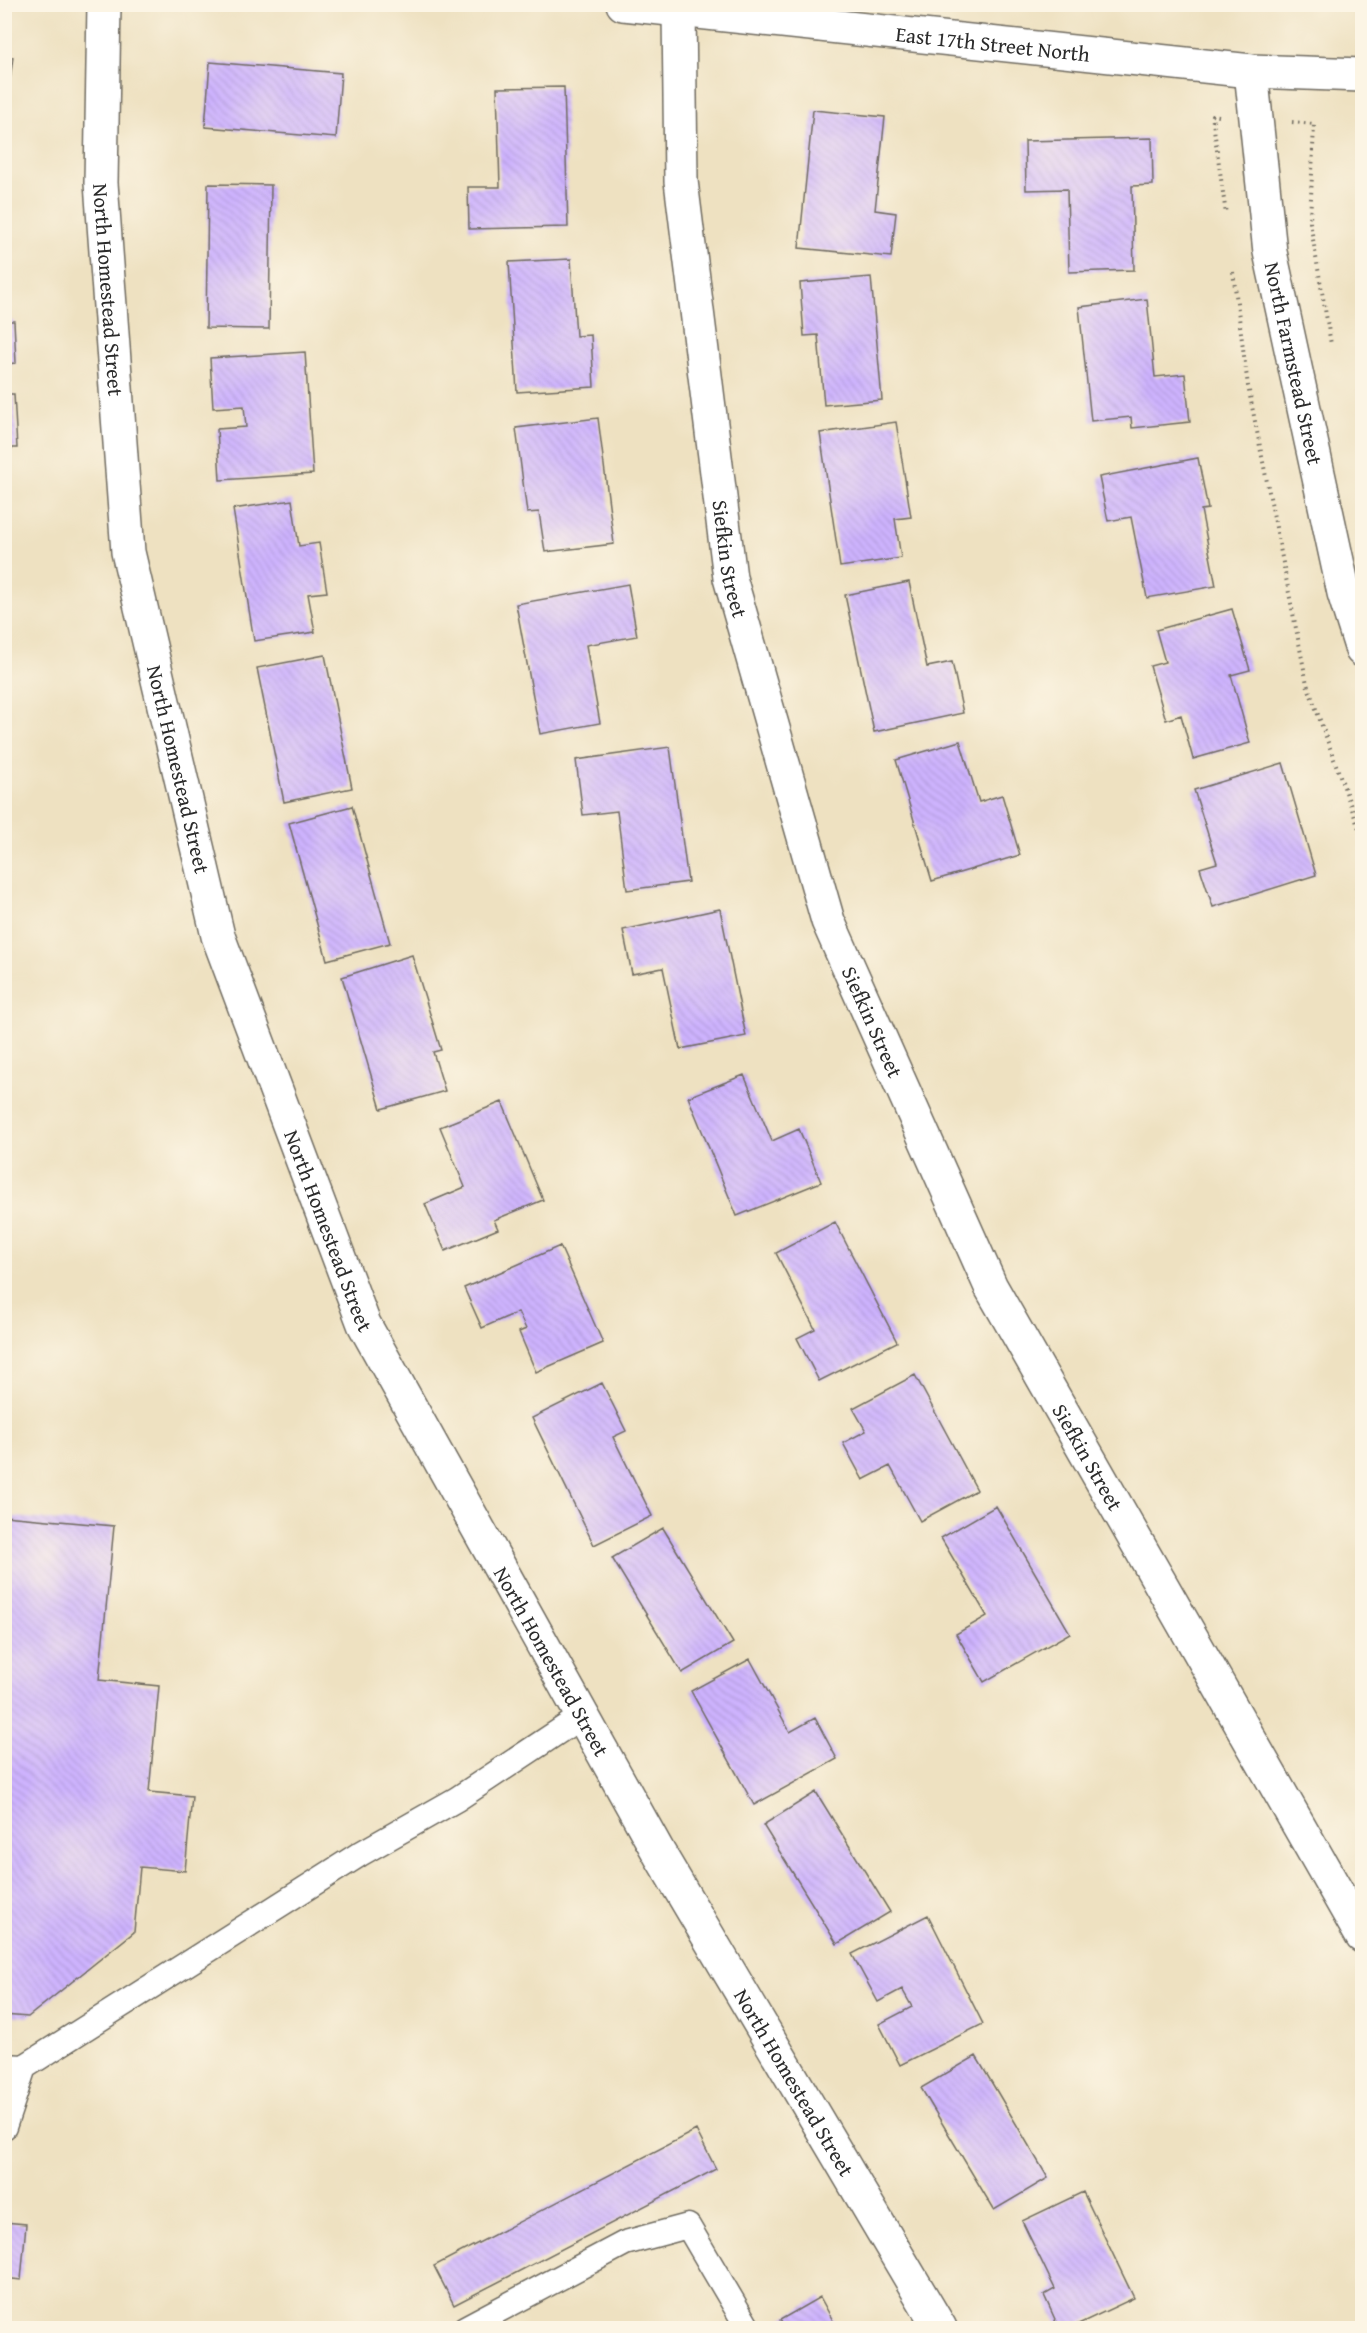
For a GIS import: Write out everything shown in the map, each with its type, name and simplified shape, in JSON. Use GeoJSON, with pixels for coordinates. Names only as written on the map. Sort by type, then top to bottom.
{"type":"FeatureCollection","features":[{"type":"Feature","properties":{"kind":"street","name":"North Homestead Street"},"geometry":{"type":"LineString","coordinates":[[104,4],[101,183],[128,552],[218,936],[364,1324],[660,1855],[940,2328]]}},
{"type":"Feature","properties":{"kind":"street","name":"East 17th Street North"},"geometry":{"type":"LineString","coordinates":[[623,4],[1251,71],[1362,75]]}},
{"type":"Feature","properties":{"kind":"street","name":"Siefkin Street"},"geometry":{"type":"LineString","coordinates":[[678,10],[681,181],[730,578],[828,921],[991,1287],[1362,1936]]}},
{"type":"Feature","properties":{"kind":"street","name":"North Farmstead Street"},"geometry":{"type":"LineString","coordinates":[[1251,71],[1270,252],[1344,593],[1362,650]]}},
{"type":"Feature","properties":{"kind":"lane"},"geometry":{"type":"LineString","coordinates":[[4,2127],[14,2066],[360,1854],[457,1799],[582,1716]]}},
{"type":"Feature","properties":{"kind":"lane"},"geometry":{"type":"LineString","coordinates":[[465,2328],[625,2243],[688,2226],[748,2328]]}},
{"type":"Feature","properties":{"kind":"path"},"geometry":{"type":"LineString","coordinates":[[1314,124],[1311,222],[1332,347]]}},
{"type":"Feature","properties":{"kind":"building"},"geometry":{"type":"Polygon","coordinates":[[[4,56],[13,57],[6,111],[4,111],[4,56]]]}},
{"type":"Feature","properties":{"kind":"building"},"geometry":{"type":"Polygon","coordinates":[[[210,62],[341,73],[336,138],[205,127],[210,62]]]}},
{"type":"Feature","properties":{"kind":"building"},"geometry":{"type":"Polygon","coordinates":[[[564,87],[568,227],[469,229],[468,187],[500,187],[497,88],[564,87]]]}},
{"type":"Feature","properties":{"kind":"building"},"geometry":{"type":"Polygon","coordinates":[[[813,110],[885,117],[875,210],[896,213],[891,257],[799,248],[813,110]]]}},
{"type":"Feature","properties":{"kind":"building"},"geometry":{"type":"Polygon","coordinates":[[[1152,138],[1153,185],[1132,186],[1134,270],[1069,272],[1067,189],[1026,190],[1025,141],[1152,138]]]}},
{"type":"Feature","properties":{"kind":"building"},"geometry":{"type":"Polygon","coordinates":[[[4,170],[6,170],[10,295],[4,296],[4,170]]]}},
{"type":"Feature","properties":{"kind":"building"},"geometry":{"type":"Polygon","coordinates":[[[208,184],[271,185],[269,329],[206,328],[208,184]]]}},
{"type":"Feature","properties":{"kind":"building"},"geometry":{"type":"Polygon","coordinates":[[[571,259],[576,336],[591,335],[594,387],[517,392],[509,262],[571,259]]]}},
{"type":"Feature","properties":{"kind":"building"},"geometry":{"type":"Polygon","coordinates":[[[871,277],[882,400],[824,405],[818,335],[804,336],[800,283],[871,277]]]}},
{"type":"Feature","properties":{"kind":"building"},"geometry":{"type":"Polygon","coordinates":[[[1147,299],[1155,377],[1185,374],[1190,422],[1132,428],[1131,417],[1091,421],[1079,307],[1147,299]]]}},
{"type":"Feature","properties":{"kind":"building"},"geometry":{"type":"Polygon","coordinates":[[[4,321],[14,321],[16,363],[4,364],[4,321]]]}},
{"type":"Feature","properties":{"kind":"building"},"geometry":{"type":"Polygon","coordinates":[[[305,352],[313,474],[220,480],[217,429],[246,427],[244,406],[213,408],[210,358],[305,352]]]}},
{"type":"Feature","properties":{"kind":"building"},"geometry":{"type":"Polygon","coordinates":[[[4,394],[14,394],[17,448],[4,448],[4,394]]]}},
{"type":"Feature","properties":{"kind":"building"},"geometry":{"type":"Polygon","coordinates":[[[598,418],[614,544],[545,552],[539,512],[527,513],[516,428],[598,418]]]}},
{"type":"Feature","properties":{"kind":"building"},"geometry":{"type":"Polygon","coordinates":[[[896,422],[911,517],[895,519],[901,558],[840,567],[820,433],[896,422]]]}},
{"type":"Feature","properties":{"kind":"building"},"geometry":{"type":"Polygon","coordinates":[[[1198,458],[1208,509],[1201,510],[1216,586],[1147,598],[1131,517],[1108,521],[1099,477],[1198,458]]]}},
{"type":"Feature","properties":{"kind":"building"},"geometry":{"type":"Polygon","coordinates":[[[292,500],[299,546],[319,543],[327,592],[308,594],[315,632],[254,641],[233,509],[292,500]]]}},
{"type":"Feature","properties":{"kind":"building"},"geometry":{"type":"Polygon","coordinates":[[[909,582],[927,667],[952,662],[963,713],[874,732],[845,595],[909,582]]]}},
{"type":"Feature","properties":{"kind":"building"},"geometry":{"type":"Polygon","coordinates":[[[628,584],[637,636],[586,645],[600,723],[540,734],[516,604],[628,584]]]}},
{"type":"Feature","properties":{"kind":"building"},"geometry":{"type":"Polygon","coordinates":[[[1232,609],[1250,670],[1231,675],[1250,743],[1193,759],[1181,715],[1166,720],[1150,666],[1165,662],[1156,630],[1232,609]]]}},
{"type":"Feature","properties":{"kind":"building"},"geometry":{"type":"Polygon","coordinates":[[[325,655],[352,788],[284,802],[257,668],[325,655]]]}},
{"type":"Feature","properties":{"kind":"building"},"geometry":{"type":"Polygon","coordinates":[[[960,741],[979,802],[1002,795],[1020,855],[932,881],[896,760],[960,741]]]}},
{"type":"Feature","properties":{"kind":"building"},"geometry":{"type":"Polygon","coordinates":[[[670,747],[688,882],[627,890],[617,811],[583,815],[576,760],[670,747]]]}},
{"type":"Feature","properties":{"kind":"building"},"geometry":{"type":"Polygon","coordinates":[[[1283,763],[1316,875],[1213,907],[1200,868],[1217,863],[1194,790],[1283,763]]]}},
{"type":"Feature","properties":{"kind":"building"},"geometry":{"type":"Polygon","coordinates":[[[352,806],[390,943],[327,960],[289,823],[352,806]]]}},
{"type":"Feature","properties":{"kind":"building"},"geometry":{"type":"Polygon","coordinates":[[[720,909],[746,1036],[680,1049],[663,968],[632,974],[623,930],[720,909]]]}},
{"type":"Feature","properties":{"kind":"building"},"geometry":{"type":"Polygon","coordinates":[[[412,955],[441,1050],[433,1052],[445,1091],[381,1109],[342,977],[412,955]]]}},
{"type":"Feature","properties":{"kind":"building"},"geometry":{"type":"Polygon","coordinates":[[[744,1075],[772,1141],[799,1129],[821,1182],[737,1216],[688,1097],[744,1075]]]}},
{"type":"Feature","properties":{"kind":"building"},"geometry":{"type":"Polygon","coordinates":[[[502,1102],[543,1200],[494,1220],[498,1229],[445,1251],[425,1204],[465,1187],[440,1127],[502,1102]]]}},
{"type":"Feature","properties":{"kind":"building"},"geometry":{"type":"Polygon","coordinates":[[[835,1222],[897,1342],[819,1381],[797,1338],[815,1329],[776,1253],[835,1222]]]}},
{"type":"Feature","properties":{"kind":"building"},"geometry":{"type":"Polygon","coordinates":[[[560,1246],[603,1343],[536,1372],[519,1332],[526,1329],[518,1312],[482,1328],[464,1288],[560,1246]]]}},
{"type":"Feature","properties":{"kind":"building"},"geometry":{"type":"Polygon","coordinates":[[[915,1375],[977,1490],[920,1521],[890,1466],[863,1480],[843,1443],[866,1431],[853,1408],[915,1375]]]}},
{"type":"Feature","properties":{"kind":"building"},"geometry":{"type":"Polygon","coordinates":[[[602,1383],[626,1431],[613,1437],[652,1516],[594,1545],[532,1418],[602,1383]]]}},
{"type":"Feature","properties":{"kind":"building"},"geometry":{"type":"Polygon","coordinates":[[[996,1506],[1070,1633],[984,1682],[956,1634],[987,1616],[941,1538],[996,1506]]]}},
{"type":"Feature","properties":{"kind":"building"},"geometry":{"type":"Polygon","coordinates":[[[4,1516],[114,1526],[99,1680],[159,1686],[149,1792],[192,1796],[185,1871],[140,1867],[134,1932],[28,2017],[4,2015],[4,1516]]]}},
{"type":"Feature","properties":{"kind":"building"},"geometry":{"type":"Polygon","coordinates":[[[663,1528],[733,1643],[682,1673],[612,1558],[663,1528]]]}},
{"type":"Feature","properties":{"kind":"building"},"geometry":{"type":"Polygon","coordinates":[[[750,1659],[790,1732],[815,1718],[837,1759],[754,1805],[691,1691],[750,1659]]]}},
{"type":"Feature","properties":{"kind":"building"},"geometry":{"type":"Polygon","coordinates":[[[816,1792],[890,1912],[837,1944],[763,1825],[816,1792]]]}},
{"type":"Feature","properties":{"kind":"building"},"geometry":{"type":"Polygon","coordinates":[[[928,1915],[983,2024],[900,2065],[879,2024],[912,2007],[902,1989],[878,2002],[852,1954],[928,1915]]]}},
{"type":"Feature","properties":{"kind":"building"},"geometry":{"type":"Polygon","coordinates":[[[976,2056],[1048,2178],[994,2210],[921,2088],[976,2056]]]}},
{"type":"Feature","properties":{"kind":"building"},"geometry":{"type":"Polygon","coordinates":[[[696,2130],[716,2169],[454,2305],[434,2266],[696,2130]]]}},
{"type":"Feature","properties":{"kind":"building"},"geometry":{"type":"Polygon","coordinates":[[[1083,2192],[1134,2298],[1070,2328],[1059,2328],[1044,2295],[1055,2289],[1022,2221],[1083,2192]]]}},
{"type":"Feature","properties":{"kind":"building"},"geometry":{"type":"Polygon","coordinates":[[[4,2222],[26,2224],[21,2280],[4,2278],[4,2222]]]}},
{"type":"Feature","properties":{"kind":"building"},"geometry":{"type":"Polygon","coordinates":[[[820,2297],[837,2328],[785,2328],[780,2320],[820,2297]]]}}]}
